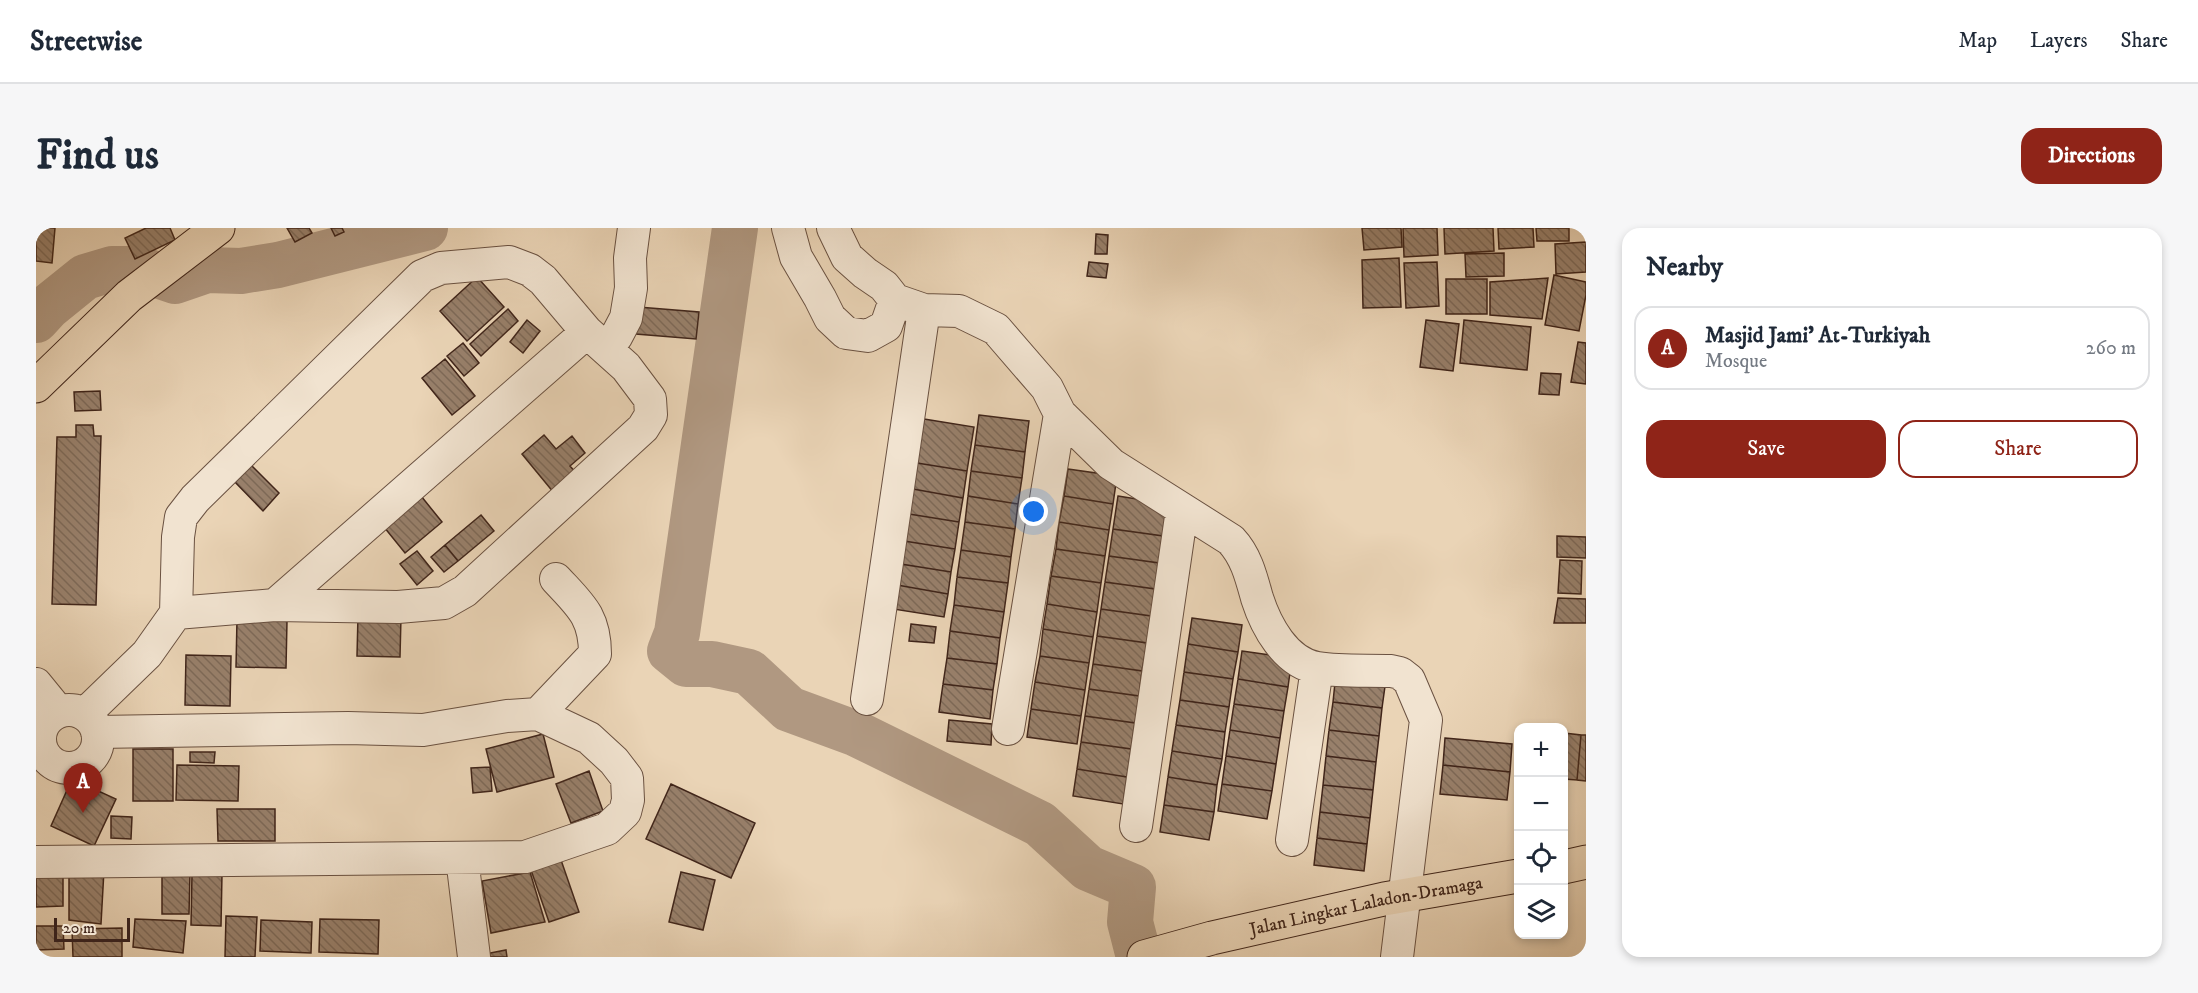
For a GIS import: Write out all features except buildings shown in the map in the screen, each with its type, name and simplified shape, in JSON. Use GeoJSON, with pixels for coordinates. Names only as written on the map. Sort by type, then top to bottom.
{"type":"FeatureCollection","features":[{"type":"Feature","properties":{"kind":"main road"},"geometry":{"type":"LineString","coordinates":[[36,386],[129,296],[218,228]]}},
{"type":"Feature","properties":{"kind":"main road"},"geometry":{"type":"LineString","coordinates":[[1568,866],[1586,862]]}},
{"type":"Feature","properties":{"kind":"main road","name":"Jalan Lingkar Laladon-Dramaga"},"geometry":{"type":"LineString","coordinates":[[1155,954],[1212,938],[1394,897],[1514,877]]}},
{"type":"Feature","properties":{"kind":"street"},"geometry":{"type":"LineString","coordinates":[[275,605],[594,338],[616,337],[626,318],[631,288],[630,258],[634,228]]}},
{"type":"Feature","properties":{"kind":"street"},"geometry":{"type":"LineString","coordinates":[[788,228],[796,257],[830,318],[846,333],[868,336],[886,326],[895,300]]}},
{"type":"Feature","properties":{"kind":"street"},"geometry":{"type":"LineString","coordinates":[[833,228],[847,257],[884,286],[895,300],[924,310],[959,311],[996,329],[1047,388],[1060,414],[1111,464],[1231,540],[1241,550],[1260,606],[1276,638],[1290,653],[1304,663],[1317,668],[1391,671],[1409,680],[1426,720],[1394,897],[1377,957]]}},
{"type":"Feature","properties":{"kind":"street"},"geometry":{"type":"LineString","coordinates":[[36,684],[64,718],[98,743],[94,754],[86,762],[76,767],[65,768],[41,763],[40,732],[64,718],[147,654],[176,613],[178,537],[181,517],[195,499],[422,276],[441,268],[509,262],[530,270],[543,280],[594,338],[626,367],[650,399],[651,415],[643,428],[465,591],[444,603],[398,607],[275,605],[176,613]]}},
{"type":"Feature","properties":{"kind":"street"},"geometry":{"type":"LineString","coordinates":[[820,297],[831,281],[846,271],[865,273]]}},
{"type":"Feature","properties":{"kind":"street"},"geometry":{"type":"LineString","coordinates":[[867,699],[924,310]]}},
{"type":"Feature","properties":{"kind":"street"},"geometry":{"type":"LineString","coordinates":[[1008,729],[1060,414]]}},
{"type":"Feature","properties":{"kind":"street"},"geometry":{"type":"LineString","coordinates":[[1136,826],[1182,510]]}},
{"type":"Feature","properties":{"kind":"street"},"geometry":{"type":"LineString","coordinates":[[538,714],[595,654],[595,636],[585,611],[556,579]]}},
{"type":"Feature","properties":{"kind":"street"},"geometry":{"type":"LineString","coordinates":[[1292,840],[1317,668]]}},
{"type":"Feature","properties":{"kind":"street"},"geometry":{"type":"LineString","coordinates":[[36,862],[525,857],[607,829],[625,812],[628,800],[627,778],[614,761],[590,738],[538,714],[507,716],[423,730],[64,718]]}},
{"type":"Feature","properties":{"kind":"street"},"geometry":{"type":"LineString","coordinates":[[462,858],[474,957]]}},
{"type":"Feature","properties":{"kind":"street"},"geometry":{"type":"LineString","coordinates":[[1394,897],[1397,957]]}},
{"type":"Feature","properties":{"kind":"waterway"},"geometry":{"type":"LineString","coordinates":[[36,320],[48,307],[85,277],[112,269],[140,269],[175,281],[207,270],[241,271],[278,265],[425,228]]}},
{"type":"Feature","properties":{"kind":"waterway"},"geometry":{"type":"LineString","coordinates":[[735,228],[677,633],[670,651],[686,664],[712,664],[749,672],[789,709],[857,734],[1040,824],[1088,868],[1133,887],[1130,922],[1139,957]]}},
{"type":"Feature","properties":{"kind":"place","name":"Masjid Jami' At-Turkiyah"},"geometry":{"type":"Point","coordinates":[83,813]}}]}
